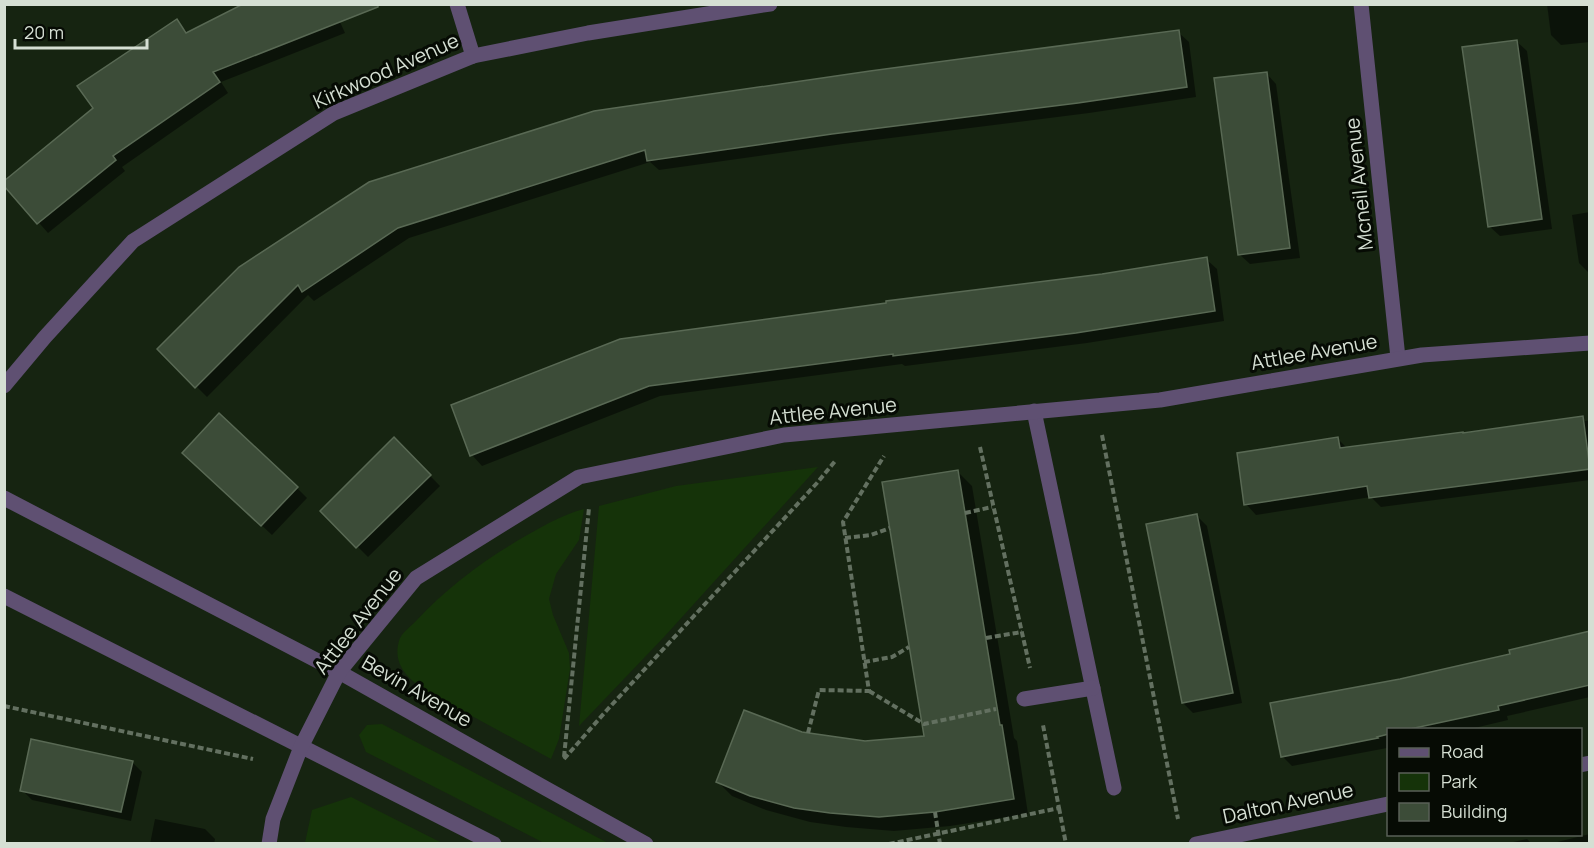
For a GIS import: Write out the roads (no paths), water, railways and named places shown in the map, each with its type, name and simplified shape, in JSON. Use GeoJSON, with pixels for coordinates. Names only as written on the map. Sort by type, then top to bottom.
{"type":"FeatureCollection","features":[{"type":"Feature","properties":{"kind":"street"},"geometry":{"type":"LineString","coordinates":[[457,4],[473,56]]}},
{"type":"Feature","properties":{"kind":"street","name":"Kirkwood Avenue"},"geometry":{"type":"LineString","coordinates":[[4,387],[45,337],[133,241],[334,113],[473,56],[588,33],[770,4]]}},
{"type":"Feature","properties":{"kind":"street","name":"Mcneil Avenue"},"geometry":{"type":"LineString","coordinates":[[1361,4],[1398,358]]}},
{"type":"Feature","properties":{"kind":"street","name":"Attlee Avenue"},"geometry":{"type":"LineString","coordinates":[[269,843],[273,819],[291,771],[339,672],[416,578],[579,477],[784,435],[1160,400],[1398,358],[1590,343]]}},
{"type":"Feature","properties":{"kind":"street"},"geometry":{"type":"LineString","coordinates":[[1034,411],[1114,788]]}},
{"type":"Feature","properties":{"kind":"street","name":"Bevin Avenue"},"geometry":{"type":"LineString","coordinates":[[4,498],[339,672],[646,843]]}},
{"type":"Feature","properties":{"kind":"street"},"geometry":{"type":"LineString","coordinates":[[4,596],[494,843]]}},
{"type":"Feature","properties":{"kind":"street"},"geometry":{"type":"LineString","coordinates":[[1024,699],[1093,688]]}},
{"type":"Feature","properties":{"kind":"street","name":"Dalton Avenue"},"geometry":{"type":"LineString","coordinates":[[1196,843],[1387,804]]}}]}
